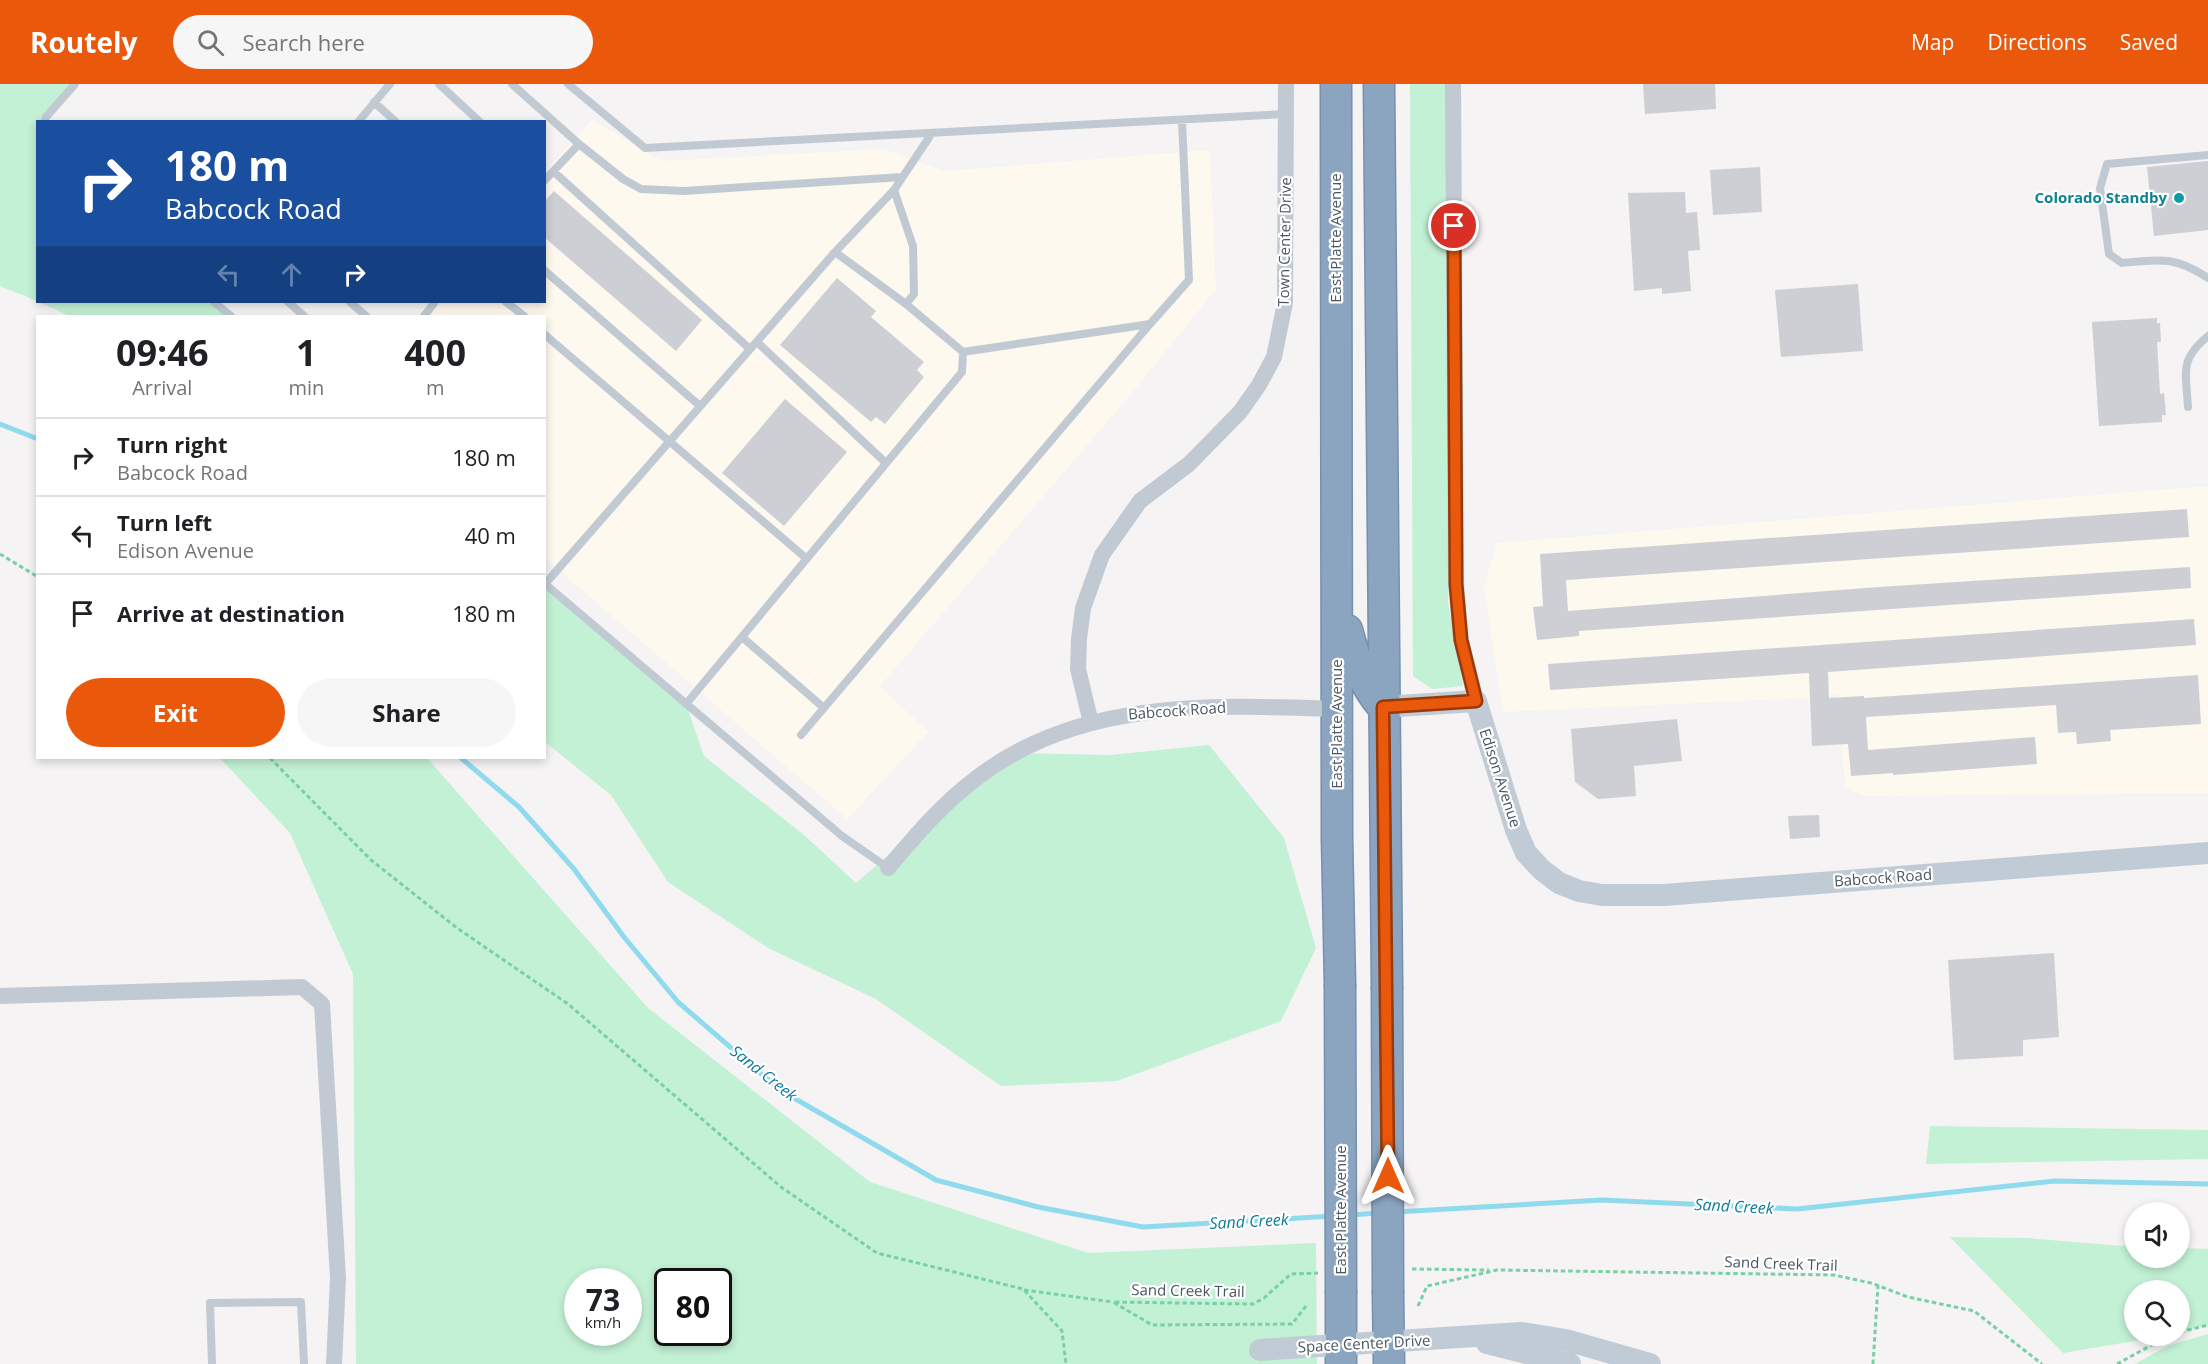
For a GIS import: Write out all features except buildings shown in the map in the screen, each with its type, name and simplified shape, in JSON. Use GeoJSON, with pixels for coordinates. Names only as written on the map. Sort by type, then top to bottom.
{"type":"FeatureCollection","features":[{"type":"Feature","properties":{"kind":"highway","name":"East Platte Avenue"},"geometry":{"type":"LineString","coordinates":[[1336,84],[1337,838],[1340,984],[1333,1283],[1341,1355]]}},
{"type":"Feature","properties":{"kind":"highway"},"geometry":{"type":"LineString","coordinates":[[1379,84],[1383,707],[1387,986],[1396,1281],[1388,1353]]}},
{"type":"Feature","properties":{"kind":"highway"},"geometry":{"type":"LineString","coordinates":[[1337,571],[1346,626],[1356,665],[1370,691],[1383,707]]}},
{"type":"Feature","properties":{"kind":"street","name":"Town Center Drive"},"geometry":{"type":"LineString","coordinates":[[1091,723],[1078,669],[1079,639],[1083,608],[1102,555],[1140,501],[1189,464],[1240,412],[1259,385],[1274,357],[1285,303],[1286,84]]}},
{"type":"Feature","properties":{"kind":"street","name":"Edison Avenue"},"geometry":{"type":"LineString","coordinates":[[1453,84],[1456,584],[1461,640],[1476,701],[1516,830],[1526,853],[1542,870],[1559,883]]}},
{"type":"Feature","properties":{"kind":"street"},"geometry":{"type":"LineString","coordinates":[[1383,707],[1476,701]]}},
{"type":"Feature","properties":{"kind":"street","name":"Babcock Road"},"geometry":{"type":"LineString","coordinates":[[888,868],[925,823],[978,776],[1032,745],[1091,723],[1118,715],[1188,708],[1338,709]]}},
{"type":"Feature","properties":{"kind":"street","name":"Babcock Road"},"geometry":{"type":"LineString","coordinates":[[1559,883],[1602,895],[1664,895],[2208,853]]}},
{"type":"Feature","properties":{"kind":"street"},"geometry":{"type":"LineString","coordinates":[[0,996],[302,987],[322,1004],[338,1278],[334,1364]]}},
{"type":"Feature","properties":{"kind":"street","name":"Space Center Drive"},"geometry":{"type":"LineString","coordinates":[[1260,1350],[1341,1355],[1388,1353],[1468,1338],[1521,1333],[1588,1346],[1650,1364]]}},
{"type":"Feature","properties":{"kind":"street","name":"Space Center Drive"},"geometry":{"type":"LineString","coordinates":[[1468,1338],[1570,1364]]}},
{"type":"Feature","properties":{"kind":"lane"},"geometry":{"type":"LineString","coordinates":[[45,120],[75,84]]}},
{"type":"Feature","properties":{"kind":"lane"},"geometry":{"type":"LineString","coordinates":[[360,120],[390,84]]}},
{"type":"Feature","properties":{"kind":"lane"},"geometry":{"type":"LineString","coordinates":[[439,84],[478,120]]}},
{"type":"Feature","properties":{"kind":"lane"},"geometry":{"type":"LineString","coordinates":[[512,84],[579,144],[623,179],[641,189],[684,191],[902,177]]}},
{"type":"Feature","properties":{"kind":"lane"},"geometry":{"type":"LineString","coordinates":[[568,84],[645,148],[1286,114]]}},
{"type":"Feature","properties":{"kind":"lane"},"geometry":{"type":"LineString","coordinates":[[374,102],[394,120]]}},
{"type":"Feature","properties":{"kind":"lane"},"geometry":{"type":"LineString","coordinates":[[801,735],[1189,280],[1182,120]]}},
{"type":"Feature","properties":{"kind":"lane"},"geometry":{"type":"LineString","coordinates":[[546,583],[835,252],[894,190],[932,133]]}},
{"type":"Feature","properties":{"kind":"lane"},"geometry":{"type":"LineString","coordinates":[[546,181],[579,144]]}},
{"type":"Feature","properties":{"kind":"lane"},"geometry":{"type":"LineString","coordinates":[[2208,156],[2107,164],[2100,188],[2109,254],[2122,263],[2160,259],[2187,264],[2208,278]]}},
{"type":"Feature","properties":{"kind":"lane"},"geometry":{"type":"LineString","coordinates":[[554,172],[750,350]]}},
{"type":"Feature","properties":{"kind":"lane"},"geometry":{"type":"LineString","coordinates":[[894,190],[913,246],[914,294],[906,304]]}},
{"type":"Feature","properties":{"kind":"lane"},"geometry":{"type":"LineString","coordinates":[[835,252],[906,304],[963,352],[1150,324]]}},
{"type":"Feature","properties":{"kind":"lane"},"geometry":{"type":"LineString","coordinates":[[546,272],[700,406]]}},
{"type":"Feature","properties":{"kind":"lane"},"geometry":{"type":"LineString","coordinates":[[215,303],[230,315]]}},
{"type":"Feature","properties":{"kind":"lane"},"geometry":{"type":"LineString","coordinates":[[289,303],[303,315]]}},
{"type":"Feature","properties":{"kind":"lane"},"geometry":{"type":"LineString","coordinates":[[351,303],[365,315]]}},
{"type":"Feature","properties":{"kind":"lane"},"geometry":{"type":"LineString","coordinates":[[507,303],[523,315]]}},
{"type":"Feature","properties":{"kind":"lane"},"geometry":{"type":"LineString","coordinates":[[546,336],[807,559]]}},
{"type":"Feature","properties":{"kind":"lane"},"geometry":{"type":"LineString","coordinates":[[2188,406],[2185,366],[2191,350],[2208,336]]}},
{"type":"Feature","properties":{"kind":"lane"},"geometry":{"type":"LineString","coordinates":[[757,342],[886,463]]}},
{"type":"Feature","properties":{"kind":"lane"},"geometry":{"type":"LineString","coordinates":[[686,704],[962,372],[963,352]]}},
{"type":"Feature","properties":{"kind":"lane"},"geometry":{"type":"LineString","coordinates":[[546,585],[842,836],[888,868]]}},
{"type":"Feature","properties":{"kind":"lane"},"geometry":{"type":"LineString","coordinates":[[742,637],[824,708]]}},
{"type":"Feature","properties":{"kind":"lane"},"geometry":{"type":"LineString","coordinates":[[212,1364],[210,1303],[301,1302],[304,1364]]}},
{"type":"Feature","properties":{"kind":"path"},"geometry":{"type":"LineString","coordinates":[[0,554],[36,576]]}},
{"type":"Feature","properties":{"kind":"path"},"geometry":{"type":"LineString","coordinates":[[271,759],[371,860],[457,928],[568,1004],[781,1187],[876,1253],[1023,1289],[1113,1302]]}},
{"type":"Feature","properties":{"kind":"path","name":"Sand Creek Trail"},"geometry":{"type":"LineString","coordinates":[[1418,1306],[1426,1286],[1497,1270]]}},
{"type":"Feature","properties":{"kind":"path","name":"Sand Creek Trail"},"geometry":{"type":"LineString","coordinates":[[1396,1281],[1497,1270],[1834,1275],[1878,1286],[1908,1297],[1974,1311],[2042,1364]]}},
{"type":"Feature","properties":{"kind":"path","name":"Sand Creek Trail"},"geometry":{"type":"LineString","coordinates":[[1113,1302],[1253,1304],[1264,1298],[1292,1274],[1333,1283]]}},
{"type":"Feature","properties":{"kind":"path"},"geometry":{"type":"LineString","coordinates":[[1873,1364],[1878,1286]]}},
{"type":"Feature","properties":{"kind":"path"},"geometry":{"type":"LineString","coordinates":[[1023,1289],[1062,1331],[1066,1364]]}},
{"type":"Feature","properties":{"kind":"path","name":"Sand Creek Trail"},"geometry":{"type":"LineString","coordinates":[[1113,1302],[1152,1325],[1292,1324],[1306,1306]]}},
{"type":"Feature","properties":{"kind":"path"},"geometry":{"type":"LineString","coordinates":[[2190,1330],[2208,1325]]}},
{"type":"Feature","properties":{"kind":"path"},"geometry":{"type":"LineString","coordinates":[[2117,1364],[2150,1346]]}},
{"type":"Feature","properties":{"kind":"shaded area"},"geometry":{"type":"Polygon","coordinates":[[[592,120],[662,161],[883,149],[945,171],[1210,150],[1216,289],[1127,399],[880,686],[928,732],[847,819],[546,559],[546,315],[417,315],[428,303],[546,303],[546,171],[592,120]]]}},
{"type":"Feature","properties":{"kind":"shaded area"},"geometry":{"type":"Polygon","coordinates":[[[2208,486],[2208,793],[1863,796],[1845,786],[1838,694],[1810,698],[1503,712],[1484,588],[1496,543],[2208,486]]]}},
{"type":"Feature","properties":{"kind":"green space"},"geometry":{"type":"Polygon","coordinates":[[[0,84],[73,84],[46,120],[36,120],[36,301],[0,286],[0,84]]]}},
{"type":"Feature","properties":{"kind":"green space"},"geometry":{"type":"Polygon","coordinates":[[[1410,84],[1451,84],[1454,307],[1448,603],[1463,686],[1432,689],[1413,676],[1410,84]]]}},
{"type":"Feature","properties":{"kind":"green space"},"geometry":{"type":"Polygon","coordinates":[[[41,303],[215,303],[230,315],[67,315],[41,303]]]}},
{"type":"Feature","properties":{"kind":"green space"},"geometry":{"type":"Polygon","coordinates":[[[546,585],[686,704],[704,756],[804,835],[856,883],[925,823],[1015,753],[1110,755],[1209,745],[1284,838],[1316,948],[1281,1021],[1117,1081],[1001,1086],[876,999],[768,948],[668,882],[611,795],[546,743],[546,585]]]}},
{"type":"Feature","properties":{"kind":"green space"},"geometry":{"type":"Polygon","coordinates":[[[221,759],[428,759],[648,1008],[870,1182],[1088,1253],[1316,1243],[1317,1364],[356,1364],[353,974],[290,833],[221,759]]]}},
{"type":"Feature","properties":{"kind":"green space"},"geometry":{"type":"Polygon","coordinates":[[[1930,1126],[2208,1130],[2208,1159],[1926,1164],[1930,1126]]]}},
{"type":"Feature","properties":{"kind":"green space"},"geometry":{"type":"Polygon","coordinates":[[[1950,1237],[2027,1238],[2124,1246],[2124,1268],[2190,1268],[2190,1248],[2208,1249],[2208,1325],[2190,1330],[2190,1280],[2124,1280],[2124,1343],[2063,1353],[1950,1237]]]}},
{"type":"Feature","properties":{"kind":"green space"},"geometry":{"type":"Polygon","coordinates":[[[2208,1334],[2208,1364],[2135,1364],[2167,1346],[2190,1346],[2190,1339],[2208,1334]]]}},
{"type":"Feature","properties":{"kind":"waterway","name":"Sand Creek"},"geometry":{"type":"LineString","coordinates":[[0,424],[36,438]]}},
{"type":"Feature","properties":{"kind":"waterway","name":"Sand Creek"},"geometry":{"type":"LineString","coordinates":[[462,759],[519,807],[574,869],[624,937],[678,1002],[780,1090],[936,1180],[1038,1207],[1143,1227],[1333,1216]]}},
{"type":"Feature","properties":{"kind":"waterway","name":"Sand Creek"},"geometry":{"type":"LineString","coordinates":[[1396,1212],[1602,1200],[1797,1209],[2055,1181],[2208,1184]]}},
{"type":"Feature","properties":{"kind":"waterway","name":"Sand Creek"},"geometry":{"type":"LineString","coordinates":[[1351,1215],[1377,1213]]}},
{"type":"Feature","properties":{"kind":"place","name":"Colorado Standby"},"geometry":{"type":"Point","coordinates":[2179,198]}},
{"type":"Feature","properties":{"kind":"route"},"geometry":{"type":"LineString","coordinates":[[1388,1176],[1383,707],[1476,701],[1461,640],[1456,584],[1454,226]]}}]}
